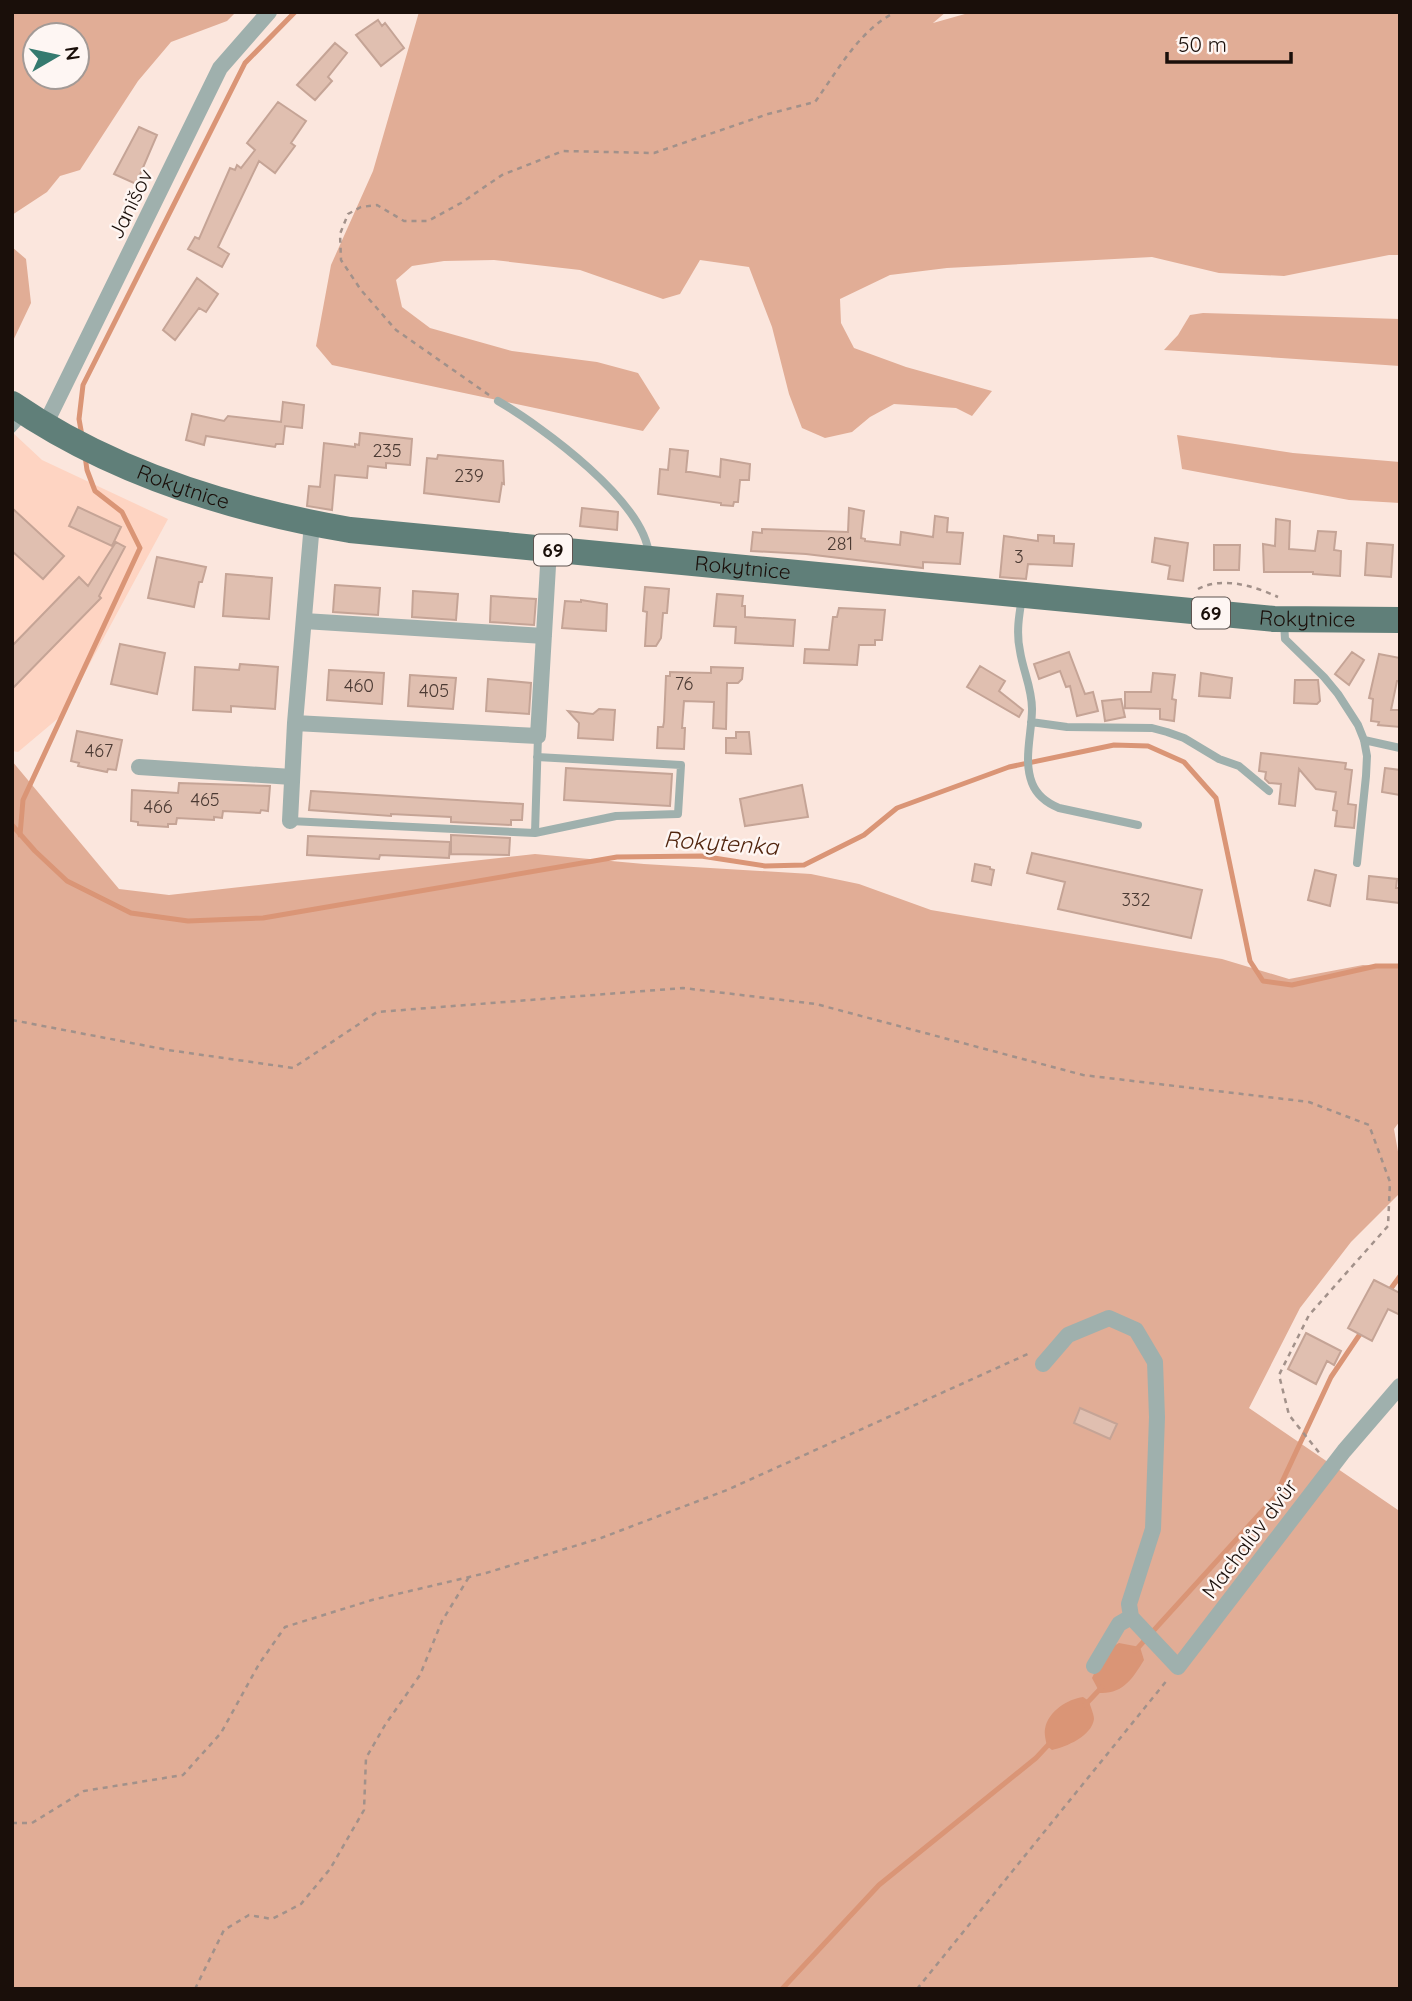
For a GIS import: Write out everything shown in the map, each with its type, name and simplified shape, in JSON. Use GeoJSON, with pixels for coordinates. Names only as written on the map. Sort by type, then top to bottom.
{"type":"FeatureCollection","features":[{"type":"Feature","properties":{"kind":"main road","name":"Rokytnice"},"geometry":{"type":"LineString","coordinates":[[33,422],[172,483],[211,496],[312,523],[393,535],[1285,619],[1400,620]]}},
{"type":"Feature","properties":{"kind":"street","name":"Janišov"},"geometry":{"type":"LineString","coordinates":[[33,422],[220,68],[269,12]]}},
{"type":"Feature","properties":{"kind":"street"},"geometry":{"type":"LineString","coordinates":[[290,821],[295,723],[312,523]]}},
{"type":"Feature","properties":{"kind":"street"},"geometry":{"type":"LineString","coordinates":[[295,723],[538,736],[549,549]]}},
{"type":"Feature","properties":{"kind":"street"},"geometry":{"type":"LineString","coordinates":[[304,621],[544,636]]}},
{"type":"Feature","properties":{"kind":"street"},"geometry":{"type":"LineString","coordinates":[[139,767],[292,777]]}},
{"type":"Feature","properties":{"kind":"street"},"geometry":{"type":"LineString","coordinates":[[1043,1364],[1068,1335],[1109,1318],[1136,1330],[1155,1362],[1157,1417],[1153,1529],[1129,1604],[1132,1617],[1178,1667]]}},
{"type":"Feature","properties":{"kind":"street","name":"Machalův dvůr"},"geometry":{"type":"LineString","coordinates":[[1178,1667],[1331,1467],[1400,1386]]}},
{"type":"Feature","properties":{"kind":"street"},"geometry":{"type":"LineString","coordinates":[[1094,1666],[1119,1624],[1132,1617]]}},
{"type":"Feature","properties":{"kind":"lane"},"geometry":{"type":"LineString","coordinates":[[498,401],[524,416],[561,444],[605,484],[643,534],[649,559]]}},
{"type":"Feature","properties":{"kind":"lane"},"geometry":{"type":"LineString","coordinates":[[1022,595],[1018,636],[1030,687],[1028,756],[1032,785],[1048,804],[1138,825]]}},
{"type":"Feature","properties":{"kind":"lane"},"geometry":{"type":"LineString","coordinates":[[1285,619],[1286,639],[1338,694],[1353,716],[1364,740],[1367,756],[1366,776],[1357,863]]}},
{"type":"Feature","properties":{"kind":"lane"},"geometry":{"type":"LineString","coordinates":[[1031,722],[1067,727],[1152,728],[1167,732],[1184,738],[1219,759],[1239,766],[1269,791]]}},
{"type":"Feature","properties":{"kind":"lane"},"geometry":{"type":"LineString","coordinates":[[536,833],[538,736]]}},
{"type":"Feature","properties":{"kind":"lane"},"geometry":{"type":"LineString","coordinates":[[1364,740],[1400,748]]}},
{"type":"Feature","properties":{"kind":"lane"},"geometry":{"type":"LineString","coordinates":[[290,821],[536,833],[616,816],[678,814],[681,765],[537,757]]}},
{"type":"Feature","properties":{"kind":"path"},"geometry":{"type":"LineString","coordinates":[[498,401],[396,330],[361,290],[341,260],[340,234],[348,214],[361,207],[377,205],[404,221],[428,222],[502,175],[562,152],[654,153],[768,114],[816,102],[852,50],[883,19],[896,12]]}},
{"type":"Feature","properties":{"kind":"path"},"geometry":{"type":"LineString","coordinates":[[12,1020],[168,1050],[293,1068],[377,1012],[683,988],[817,1003],[1083,1075],[1309,1102],[1369,1125],[1390,1182],[1388,1226],[1308,1315],[1279,1375],[1289,1415],[1331,1467]]}},
{"type":"Feature","properties":{"kind":"path"},"geometry":{"type":"LineString","coordinates":[[12,1823],[32,1823],[84,1791],[183,1775],[221,1733],[259,1664],[285,1627],[372,1600],[470,1577],[601,1538],[727,1490],[905,1411],[1024,1353],[1055,1350]]}},
{"type":"Feature","properties":{"kind":"path"},"geometry":{"type":"LineString","coordinates":[[195,1989],[224,1930],[249,1915],[272,1919],[301,1904],[330,1869],[364,1810],[366,1758],[384,1725],[420,1675],[442,1621],[470,1577]]}},
{"type":"Feature","properties":{"kind":"path"},"geometry":{"type":"LineString","coordinates":[[917,1989],[1178,1667]]}},
{"type":"Feature","properties":{"kind":"shaded area"},"geometry":{"type":"Polygon","coordinates":[[[12,12],[236,12],[227,21],[171,42],[138,81],[80,170],[60,176],[47,192],[12,215],[12,12]]]}},
{"type":"Feature","properties":{"kind":"shaded area"},"geometry":{"type":"Polygon","coordinates":[[[419,12],[946,12],[933,23],[972,12],[1400,12],[1400,255],[1284,276],[1219,273],[1152,257],[947,268],[890,275],[840,299],[841,323],[854,348],[906,367],[992,391],[972,416],[956,408],[894,404],[870,417],[852,432],[825,438],[802,428],[789,394],[772,327],[749,267],[700,260],[680,294],[663,299],[580,270],[494,260],[444,261],[412,266],[396,280],[402,307],[430,328],[512,351],[597,362],[638,373],[660,408],[643,431],[332,365],[316,346],[331,265],[373,171],[419,12]]]}},
{"type":"Feature","properties":{"kind":"shaded area"},"geometry":{"type":"Polygon","coordinates":[[[12,247],[26,259],[31,303],[12,343],[12,247]]]}},
{"type":"Feature","properties":{"kind":"shaded area"},"geometry":{"type":"Polygon","coordinates":[[[1203,313],[1400,319],[1400,366],[1164,350],[1178,335],[1190,315],[1203,313]]]}},
{"type":"Feature","properties":{"kind":"shaded area"},"geometry":{"type":"Polygon","coordinates":[[[12,432],[42,460],[168,519],[62,715],[18,752],[12,751],[12,432]]]}},
{"type":"Feature","properties":{"kind":"shaded area"},"geometry":{"type":"Polygon","coordinates":[[[1177,435],[1293,453],[1400,462],[1400,503],[1349,500],[1182,469],[1177,435]]]}},
{"type":"Feature","properties":{"kind":"shaded area"},"geometry":{"type":"Polygon","coordinates":[[[12,761],[119,889],[169,895],[535,854],[811,874],[859,884],[931,910],[1222,959],[1289,979],[1363,965],[1400,967],[1400,1121],[1394,1129],[1400,1163],[1400,1193],[1351,1242],[1300,1308],[1249,1408],[1398,1510],[1400,1508],[1400,1989],[12,1989],[12,761]]]}},
{"type":"Feature","properties":{"kind":"shaded area"},"geometry":{"type":"Polygon","coordinates":[[[1119,1643],[1140,1647],[1144,1660],[1121,1688],[1100,1693],[1092,1678],[1105,1651],[1119,1643]]]}},
{"type":"Feature","properties":{"kind":"shaded area"},"geometry":{"type":"Polygon","coordinates":[[[1083,1697],[1089,1701],[1094,1717],[1089,1731],[1078,1740],[1052,1750],[1047,1746],[1045,1733],[1050,1717],[1065,1703],[1083,1697]]]}},
{"type":"Feature","properties":{"kind":"building"},"geometry":{"type":"Polygon","coordinates":[[[378,20],[382,26],[385,23],[404,48],[381,66],[356,35],[378,20]]]}},
{"type":"Feature","properties":{"kind":"building"},"geometry":{"type":"Polygon","coordinates":[[[335,43],[347,53],[328,77],[332,81],[315,100],[297,85],[335,43]]]}},
{"type":"Feature","properties":{"kind":"building"},"geometry":{"type":"Polygon","coordinates":[[[278,102],[306,121],[291,143],[295,146],[275,173],[259,161],[218,247],[229,254],[222,267],[188,249],[195,237],[199,239],[230,168],[235,170],[237,165],[241,168],[255,150],[247,143],[278,102]]]}},
{"type":"Feature","properties":{"kind":"building"},"geometry":{"type":"Polygon","coordinates":[[[139,127],[157,135],[136,184],[114,174],[139,127]]]}},
{"type":"Feature","properties":{"kind":"building"},"geometry":{"type":"Polygon","coordinates":[[[197,278],[218,294],[206,312],[199,308],[175,340],[163,330],[197,278]]]}},
{"type":"Feature","properties":{"kind":"building"},"geometry":{"type":"Polygon","coordinates":[[[283,402],[304,405],[302,428],[285,426],[283,444],[276,444],[275,447],[206,436],[204,445],[186,440],[192,414],[224,421],[228,416],[281,422],[283,402]]]}},
{"type":"Feature","properties":{"kind":"building"},"geometry":{"type":"Polygon","coordinates":[[[360,433],[412,439],[410,465],[386,463],[386,468],[368,466],[367,478],[335,475],[332,510],[307,506],[309,486],[320,487],[324,443],[355,447],[355,444],[359,445],[360,433]]]}},
{"type":"Feature","properties":{"kind":"building"},"geometry":{"type":"Polygon","coordinates":[[[670,449],[688,451],[686,472],[720,477],[721,459],[750,464],[749,480],[740,480],[738,502],[734,502],[733,506],[721,505],[658,494],[660,469],[668,470],[670,449]]]}},
{"type":"Feature","properties":{"kind":"building"},"geometry":{"type":"Polygon","coordinates":[[[438,455],[503,461],[504,484],[502,483],[499,502],[424,493],[427,458],[437,459],[438,455]]]}},
{"type":"Feature","properties":{"kind":"building"},"geometry":{"type":"Polygon","coordinates":[[[78,507],[121,527],[112,546],[69,526],[78,507]]]}},
{"type":"Feature","properties":{"kind":"building"},"geometry":{"type":"Polygon","coordinates":[[[12,508],[64,556],[43,579],[12,551],[12,508]]]}},
{"type":"Feature","properties":{"kind":"building"},"geometry":{"type":"Polygon","coordinates":[[[582,508],[618,512],[617,530],[580,526],[582,508]]]}},
{"type":"Feature","properties":{"kind":"building"},"geometry":{"type":"Polygon","coordinates":[[[849,508],[864,511],[861,538],[865,541],[900,545],[901,532],[933,537],[935,516],[948,518],[947,532],[963,533],[960,564],[923,562],[923,568],[806,554],[751,551],[753,532],[762,533],[762,529],[848,532],[849,508]]]}},
{"type":"Feature","properties":{"kind":"building"},"geometry":{"type":"Polygon","coordinates":[[[1276,519],[1290,521],[1289,549],[1315,551],[1318,531],[1336,532],[1334,550],[1341,551],[1340,576],[1313,572],[1264,572],[1263,544],[1275,546],[1276,519]]]}},
{"type":"Feature","properties":{"kind":"building"},"geometry":{"type":"Polygon","coordinates":[[[1038,535],[1054,536],[1054,543],[1074,544],[1072,566],[1028,564],[1026,579],[1000,577],[1004,536],[1038,541],[1038,535]]]}},
{"type":"Feature","properties":{"kind":"building"},"geometry":{"type":"Polygon","coordinates":[[[1155,538],[1188,543],[1183,581],[1168,579],[1170,566],[1152,562],[1155,538]]]}},
{"type":"Feature","properties":{"kind":"building"},"geometry":{"type":"Polygon","coordinates":[[[116,542],[125,547],[99,596],[101,598],[12,689],[12,646],[79,577],[88,586],[116,542]]]}},
{"type":"Feature","properties":{"kind":"building"},"geometry":{"type":"Polygon","coordinates":[[[1367,543],[1393,545],[1391,577],[1365,575],[1367,543]]]}},
{"type":"Feature","properties":{"kind":"building"},"geometry":{"type":"Polygon","coordinates":[[[1214,545],[1240,545],[1239,570],[1214,570],[1214,545]]]}},
{"type":"Feature","properties":{"kind":"building"},"geometry":{"type":"Polygon","coordinates":[[[157,557],[206,567],[202,582],[199,582],[194,607],[148,598],[157,557]]]}},
{"type":"Feature","properties":{"kind":"building"},"geometry":{"type":"Polygon","coordinates":[[[226,574],[272,578],[269,619],[223,616],[226,574]]]}},
{"type":"Feature","properties":{"kind":"building"},"geometry":{"type":"Polygon","coordinates":[[[335,585],[380,588],[378,615],[333,612],[335,585]]]}},
{"type":"Feature","properties":{"kind":"building"},"geometry":{"type":"Polygon","coordinates":[[[645,587],[669,589],[667,613],[663,613],[661,638],[656,646],[645,646],[645,587]]]}},
{"type":"Feature","properties":{"kind":"building"},"geometry":{"type":"Polygon","coordinates":[[[413,591],[458,594],[456,620],[412,617],[413,591]]]}},
{"type":"Feature","properties":{"kind":"building"},"geometry":{"type":"Polygon","coordinates":[[[717,594],[743,596],[745,617],[795,620],[793,646],[735,643],[736,627],[714,626],[717,594]]]}},
{"type":"Feature","properties":{"kind":"building"},"geometry":{"type":"Polygon","coordinates":[[[491,596],[536,599],[534,625],[490,622],[491,596]]]}},
{"type":"Feature","properties":{"kind":"building"},"geometry":{"type":"Polygon","coordinates":[[[581,600],[607,604],[606,631],[562,628],[565,601],[581,600]]]}},
{"type":"Feature","properties":{"kind":"building"},"geometry":{"type":"Polygon","coordinates":[[[839,608],[885,610],[882,640],[875,640],[875,645],[859,645],[857,665],[804,663],[805,649],[829,650],[833,617],[837,617],[839,608]]]}},
{"type":"Feature","properties":{"kind":"building"},"geometry":{"type":"Polygon","coordinates":[[[120,644],[165,653],[157,694],[111,684],[120,644]]]}},
{"type":"Feature","properties":{"kind":"building"},"geometry":{"type":"Polygon","coordinates":[[[1069,652],[1085,694],[1093,692],[1098,711],[1077,716],[1070,686],[1066,687],[1060,671],[1039,679],[1034,664],[1069,652]]]}},
{"type":"Feature","properties":{"kind":"building"},"geometry":{"type":"Polygon","coordinates":[[[1352,652],[1364,660],[1349,685],[1335,674],[1352,652]]]}},
{"type":"Feature","properties":{"kind":"building"},"geometry":{"type":"Polygon","coordinates":[[[1379,654],[1400,658],[1400,681],[1397,681],[1391,710],[1400,710],[1400,727],[1378,725],[1379,722],[1371,721],[1373,699],[1369,698],[1379,654]]]}},
{"type":"Feature","properties":{"kind":"building"},"geometry":{"type":"Polygon","coordinates":[[[240,664],[278,667],[275,709],[231,706],[231,712],[193,710],[195,667],[239,670],[240,664]]]}},
{"type":"Feature","properties":{"kind":"building"},"geometry":{"type":"Polygon","coordinates":[[[980,666],[1005,681],[999,691],[1023,710],[1019,717],[967,687],[980,666]]]}},
{"type":"Feature","properties":{"kind":"building"},"geometry":{"type":"Polygon","coordinates":[[[711,667],[743,668],[742,679],[738,683],[727,683],[726,729],[713,728],[714,702],[684,701],[684,749],[657,748],[658,727],[663,727],[664,722],[666,676],[670,676],[670,672],[711,673],[711,667]]]}},
{"type":"Feature","properties":{"kind":"building"},"geometry":{"type":"Polygon","coordinates":[[[329,670],[384,673],[382,704],[327,700],[329,670]]]}},
{"type":"Feature","properties":{"kind":"building"},"geometry":{"type":"Polygon","coordinates":[[[1153,673],[1175,675],[1172,699],[1176,700],[1174,721],[1160,719],[1160,709],[1125,708],[1125,692],[1151,692],[1153,673]]]}},
{"type":"Feature","properties":{"kind":"building"},"geometry":{"type":"Polygon","coordinates":[[[1201,673],[1232,678],[1230,698],[1199,696],[1201,673]]]}},
{"type":"Feature","properties":{"kind":"building"},"geometry":{"type":"Polygon","coordinates":[[[410,675],[456,678],[453,709],[408,706],[410,675]]]}},
{"type":"Feature","properties":{"kind":"building"},"geometry":{"type":"Polygon","coordinates":[[[488,679],[531,683],[529,714],[486,711],[488,679]]]}},
{"type":"Feature","properties":{"kind":"building"},"geometry":{"type":"Polygon","coordinates":[[[1295,680],[1318,680],[1320,701],[1317,704],[1294,703],[1295,680]]]}},
{"type":"Feature","properties":{"kind":"building"},"geometry":{"type":"Polygon","coordinates":[[[1121,699],[1125,717],[1105,721],[1102,701],[1121,699]]]}},
{"type":"Feature","properties":{"kind":"building"},"geometry":{"type":"Polygon","coordinates":[[[599,709],[615,710],[613,740],[578,738],[579,723],[568,711],[593,714],[599,709]]]}},
{"type":"Feature","properties":{"kind":"building"},"geometry":{"type":"Polygon","coordinates":[[[77,731],[122,740],[116,770],[108,769],[107,772],[78,766],[79,763],[71,761],[77,731]]]}},
{"type":"Feature","properties":{"kind":"building"},"geometry":{"type":"Polygon","coordinates":[[[736,732],[749,732],[751,754],[726,753],[726,738],[736,738],[736,732]]]}},
{"type":"Feature","properties":{"kind":"building"},"geometry":{"type":"Polygon","coordinates":[[[1261,753],[1346,763],[1345,769],[1352,770],[1348,804],[1356,805],[1354,828],[1335,826],[1337,811],[1333,810],[1336,792],[1316,789],[1299,769],[1295,806],[1279,804],[1281,784],[1269,783],[1265,779],[1266,772],[1259,771],[1261,753]]]}},
{"type":"Feature","properties":{"kind":"building"},"geometry":{"type":"Polygon","coordinates":[[[566,768],[672,774],[670,806],[564,800],[566,768]]]}},
{"type":"Feature","properties":{"kind":"building"},"geometry":{"type":"Polygon","coordinates":[[[1385,768],[1400,770],[1400,795],[1382,792],[1385,768]]]}},
{"type":"Feature","properties":{"kind":"building"},"geometry":{"type":"Polygon","coordinates":[[[179,783],[270,786],[268,811],[223,811],[222,818],[214,817],[214,820],[177,818],[176,824],[168,824],[168,827],[138,825],[138,822],[131,821],[132,790],[178,793],[179,783]]]}},
{"type":"Feature","properties":{"kind":"building"},"geometry":{"type":"Polygon","coordinates":[[[802,785],[808,817],[745,826],[740,799],[802,785]]]}},
{"type":"Feature","properties":{"kind":"building"},"geometry":{"type":"Polygon","coordinates":[[[311,791],[523,804],[522,820],[511,820],[511,825],[451,822],[451,817],[309,810],[311,791]]]}},
{"type":"Feature","properties":{"kind":"building"},"geometry":{"type":"Polygon","coordinates":[[[451,835],[510,838],[509,855],[451,854],[451,835]]]}},
{"type":"Feature","properties":{"kind":"building"},"geometry":{"type":"Polygon","coordinates":[[[308,836],[450,842],[449,858],[380,855],[379,859],[307,855],[308,836]]]}},
{"type":"Feature","properties":{"kind":"building"},"geometry":{"type":"Polygon","coordinates":[[[1032,853],[1202,890],[1191,938],[1058,909],[1065,882],[1027,873],[1032,853]]]}},
{"type":"Feature","properties":{"kind":"building"},"geometry":{"type":"Polygon","coordinates":[[[975,864],[994,870],[991,885],[972,881],[975,864]]]}},
{"type":"Feature","properties":{"kind":"building"},"geometry":{"type":"Polygon","coordinates":[[[1315,870],[1336,875],[1330,906],[1308,900],[1315,870]]]}},
{"type":"Feature","properties":{"kind":"building"},"geometry":{"type":"Polygon","coordinates":[[[1369,876],[1397,879],[1396,888],[1400,888],[1400,903],[1367,899],[1369,876]]]}},
{"type":"Feature","properties":{"kind":"building"},"geometry":{"type":"Polygon","coordinates":[[[1374,1280],[1400,1293],[1400,1315],[1388,1309],[1372,1341],[1348,1328],[1374,1280]]]}},
{"type":"Feature","properties":{"kind":"building"},"geometry":{"type":"Polygon","coordinates":[[[1306,1333],[1341,1351],[1334,1365],[1327,1361],[1316,1384],[1288,1369],[1306,1333]]]}},
{"type":"Feature","properties":{"kind":"building"},"geometry":{"type":"Polygon","coordinates":[[[1080,1408],[1117,1424],[1110,1439],[1074,1423],[1080,1408]]]}},
{"type":"Feature","properties":{"kind":"waterway"},"geometry":{"type":"LineString","coordinates":[[82,436],[79,419],[83,385],[245,63],[295,12]]}},
{"type":"Feature","properties":{"kind":"waterway"},"geometry":{"type":"LineString","coordinates":[[20,835],[23,800],[140,548],[122,512],[95,491],[85,456]]}},
{"type":"Feature","properties":{"kind":"waterway","name":"Rokytenka"},"geometry":{"type":"LineString","coordinates":[[12,825],[67,881],[131,913],[188,921],[263,918],[617,857],[701,856],[765,866],[804,865],[864,835],[897,808],[1009,767],[1114,745],[1148,746],[1184,762],[1216,798],[1250,961],[1263,981],[1292,985],[1376,966],[1400,966]]}},
{"type":"Feature","properties":{"kind":"waterway"},"geometry":{"type":"LineString","coordinates":[[1387,1294],[1400,1276]]}},
{"type":"Feature","properties":{"kind":"waterway"},"geometry":{"type":"LineString","coordinates":[[1135,1651],[1275,1497],[1331,1377],[1362,1331]]}},
{"type":"Feature","properties":{"kind":"waterway"},"geometry":{"type":"LineString","coordinates":[[1085,1705],[1102,1687]]}},
{"type":"Feature","properties":{"kind":"waterway"},"geometry":{"type":"LineString","coordinates":[[782,1989],[879,1885],[1036,1758],[1050,1743]]}}]}
